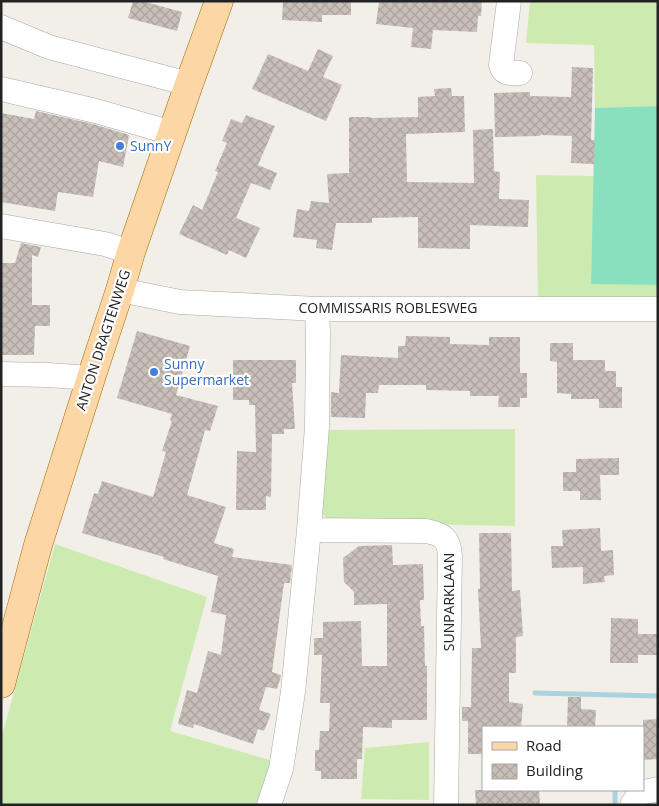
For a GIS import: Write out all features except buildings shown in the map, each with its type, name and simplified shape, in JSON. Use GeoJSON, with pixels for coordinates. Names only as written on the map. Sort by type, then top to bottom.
{"type":"FeatureCollection","features":[{"type":"Feature","properties":{"kind":"main road","name":"ANTON DRAGTENWEG"},"geometry":{"type":"LineString","coordinates":[[1,684],[38,545],[131,252],[219,1]]}},
{"type":"Feature","properties":{"kind":"street"},"geometry":{"type":"LineString","coordinates":[[509,1],[501,65],[502,69],[508,73],[520,73]]}},
{"type":"Feature","properties":{"kind":"street"},"geometry":{"type":"LineString","coordinates":[[1,27],[49,47],[189,84]]}},
{"type":"Feature","properties":{"kind":"street"},"geometry":{"type":"LineString","coordinates":[[1,90],[96,111],[172,133]]}},
{"type":"Feature","properties":{"kind":"street"},"geometry":{"type":"LineString","coordinates":[[1,226],[104,244],[131,252]]}},
{"type":"Feature","properties":{"kind":"street","name":"COMMISSARIS ROBLESWEG"},"geometry":{"type":"LineString","coordinates":[[120,290],[180,302],[317,309],[658,309]]}},
{"type":"Feature","properties":{"kind":"street"},"geometry":{"type":"LineString","coordinates":[[269,805],[281,769],[292,692],[309,530],[317,427],[317,309]]}},
{"type":"Feature","properties":{"kind":"street"},"geometry":{"type":"LineString","coordinates":[[1,374],[48,374],[91,378]]}},
{"type":"Feature","properties":{"kind":"street","name":"SUNPARKLAAN"},"geometry":{"type":"LineString","coordinates":[[309,530],[426,531],[443,536],[449,546],[446,805]]}},
{"type":"Feature","properties":{"kind":"green space"},"geometry":{"type":"Polygon","coordinates":[[[530,1],[658,1],[658,106],[595,108],[594,45],[526,43],[530,1]]]}},
{"type":"Feature","properties":{"kind":"green space"},"geometry":{"type":"Polygon","coordinates":[[[658,106],[658,285],[591,284],[595,108],[658,106]]]}},
{"type":"Feature","properties":{"kind":"green space"},"geometry":{"type":"Polygon","coordinates":[[[536,175],[594,176],[591,283],[658,285],[658,302],[538,299],[536,175]]]}},
{"type":"Feature","properties":{"kind":"green space"},"geometry":{"type":"Polygon","coordinates":[[[515,429],[515,526],[332,522],[323,515],[318,504],[323,430],[515,429]]]}},
{"type":"Feature","properties":{"kind":"green space"},"geometry":{"type":"Polygon","coordinates":[[[55,544],[207,597],[170,731],[273,761],[261,805],[1,805],[1,739],[55,544]]]}},
{"type":"Feature","properties":{"kind":"green space"},"geometry":{"type":"Polygon","coordinates":[[[429,742],[429,800],[361,799],[365,748],[429,742]]]}},
{"type":"Feature","properties":{"kind":"waterway"},"geometry":{"type":"LineString","coordinates":[[535,693],[658,696]]}},
{"type":"Feature","properties":{"kind":"waterway"},"geometry":{"type":"LineString","coordinates":[[615,791],[615,805]]}},
{"type":"Feature","properties":{"kind":"place","name":"SunnY"},"geometry":{"type":"Point","coordinates":[120,146]}},
{"type":"Feature","properties":{"kind":"place","name":"Sunny Supermarket"},"geometry":{"type":"Point","coordinates":[154,372]}}]}
